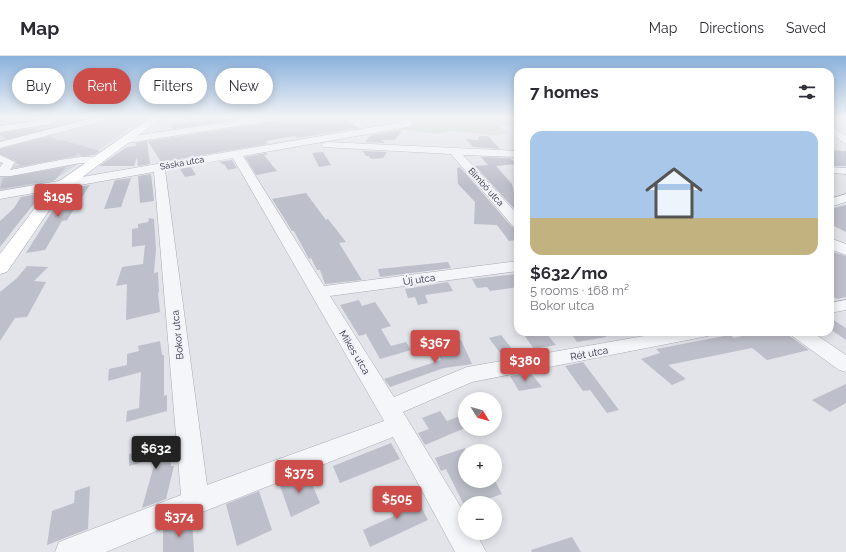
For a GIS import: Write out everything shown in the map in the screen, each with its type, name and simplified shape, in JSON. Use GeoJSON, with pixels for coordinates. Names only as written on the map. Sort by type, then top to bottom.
{"type":"FeatureCollection","features":[{"type":"Feature","properties":{"kind":"main road"},"geometry":{"type":"LineString","coordinates":[[0,268],[52,196],[65,184],[127,140]]}},
{"type":"Feature","properties":{"kind":"street"},"geometry":{"type":"LineString","coordinates":[[0,145],[17,140]]}},
{"type":"Feature","properties":{"kind":"street","name":"Sáska utca"},"geometry":{"type":"LineString","coordinates":[[0,195],[314,140]]}},
{"type":"Feature","properties":{"kind":"street"},"geometry":{"type":"LineString","coordinates":[[309,141],[322,145],[514,154]]}},
{"type":"Feature","properties":{"kind":"street","name":"Bimbó utca"},"geometry":{"type":"LineString","coordinates":[[454,151],[514,218]]}},
{"type":"Feature","properties":{"kind":"street","name":"Mikes utca"},"geometry":{"type":"LineString","coordinates":[[236,154],[394,416],[471,552]]}},
{"type":"Feature","properties":{"kind":"street"},"geometry":{"type":"LineString","coordinates":[[0,158],[8,162],[2,173],[11,174],[80,160],[99,160]]}},
{"type":"Feature","properties":{"kind":"street","name":"Bokor utca"},"geometry":{"type":"LineString","coordinates":[[159,167],[195,502]]}},
{"type":"Feature","properties":{"kind":"street"},"geometry":{"type":"LineString","coordinates":[[834,170],[846,171]]}},
{"type":"Feature","properties":{"kind":"street"},"geometry":{"type":"LineString","coordinates":[[834,202],[846,198]]}},
{"type":"Feature","properties":{"kind":"street"},"geometry":{"type":"LineString","coordinates":[[834,245],[846,250]]}},
{"type":"Feature","properties":{"kind":"street","name":"Új utca"},"geometry":{"type":"LineString","coordinates":[[319,292],[514,267]]}},
{"type":"Feature","properties":{"kind":"street"},"geometry":{"type":"LineString","coordinates":[[834,307],[846,305]]}},
{"type":"Feature","properties":{"kind":"street","name":"Rét utca"},"geometry":{"type":"LineString","coordinates":[[70,552],[195,502],[394,416],[467,375],[679,336]]}},
{"type":"Feature","properties":{"kind":"street"},"geometry":{"type":"LineString","coordinates":[[805,336],[846,365]]}},
{"type":"Feature","properties":{"kind":"shaded area"},"geometry":{"type":"Polygon","coordinates":[[[0,140],[113,140],[50,183],[0,192],[0,140]]]}},
{"type":"Feature","properties":{"kind":"building"},"geometry":{"type":"Polygon","coordinates":[[[34,140],[63,140],[100,151],[94,155],[82,156],[78,153],[75,156],[13,168],[21,165],[16,163],[16,161],[0,154],[0,149],[34,140]]]}},
{"type":"Feature","properties":{"kind":"building"},"geometry":{"type":"Polygon","coordinates":[[[271,140],[266,141],[268,144],[161,162],[148,141],[271,140]]]}},
{"type":"Feature","properties":{"kind":"building"},"geometry":{"type":"Polygon","coordinates":[[[367,140],[382,140],[385,143],[365,142],[367,140]]]}},
{"type":"Feature","properties":{"kind":"building"},"geometry":{"type":"Polygon","coordinates":[[[467,140],[492,140],[500,149],[473,147],[467,140]]]}},
{"type":"Feature","properties":{"kind":"building"},"geometry":{"type":"Polygon","coordinates":[[[147,141],[150,164],[138,166],[137,157],[134,166],[99,166],[127,147],[136,146],[135,143],[147,141]]]}},
{"type":"Feature","properties":{"kind":"building"},"geometry":{"type":"Polygon","coordinates":[[[834,150],[846,151],[846,166],[834,166],[834,150]]]}},
{"type":"Feature","properties":{"kind":"building"},"geometry":{"type":"Polygon","coordinates":[[[363,151],[387,152],[383,158],[371,159],[369,156],[366,156],[363,151]]]}},
{"type":"Feature","properties":{"kind":"building"},"geometry":{"type":"Polygon","coordinates":[[[323,152],[331,165],[319,167],[312,153],[323,152]]]}},
{"type":"Feature","properties":{"kind":"building"},"geometry":{"type":"Polygon","coordinates":[[[266,153],[267,155],[264,155],[277,171],[256,175],[245,157],[266,153]]]}},
{"type":"Feature","properties":{"kind":"building"},"geometry":{"type":"Polygon","coordinates":[[[481,157],[510,158],[514,162],[514,164],[496,166],[512,184],[514,193],[514,209],[475,166],[488,165],[481,157]]]}},
{"type":"Feature","properties":{"kind":"building"},"geometry":{"type":"Polygon","coordinates":[[[232,160],[237,168],[228,170],[225,165],[219,162],[232,160]]]}},
{"type":"Feature","properties":{"kind":"building"},"geometry":{"type":"Polygon","coordinates":[[[66,167],[55,180],[0,189],[3,178],[66,167]]]}},
{"type":"Feature","properties":{"kind":"building"},"geometry":{"type":"Polygon","coordinates":[[[191,167],[196,175],[185,177],[180,169],[191,167]]]}},
{"type":"Feature","properties":{"kind":"building"},"geometry":{"type":"Polygon","coordinates":[[[460,167],[512,227],[514,227],[514,240],[509,241],[497,225],[474,224],[475,202],[458,184],[457,168],[460,167]]]}},
{"type":"Feature","properties":{"kind":"building"},"geometry":{"type":"Polygon","coordinates":[[[151,174],[154,201],[140,203],[138,176],[151,174]]]}},
{"type":"Feature","properties":{"kind":"building"},"geometry":{"type":"Polygon","coordinates":[[[131,178],[121,207],[104,209],[115,180],[131,178]]]}},
{"type":"Feature","properties":{"kind":"building"},"geometry":{"type":"Polygon","coordinates":[[[90,185],[67,220],[62,221],[45,250],[26,253],[51,213],[70,188],[90,185]]]}},
{"type":"Feature","properties":{"kind":"building"},"geometry":{"type":"Polygon","coordinates":[[[43,193],[0,247],[0,221],[14,208],[21,197],[43,193]]]}},
{"type":"Feature","properties":{"kind":"building"},"geometry":{"type":"Polygon","coordinates":[[[306,193],[326,220],[328,219],[346,242],[339,243],[362,280],[325,284],[320,270],[317,270],[311,258],[309,259],[294,231],[292,231],[272,199],[306,193]]]}},
{"type":"Feature","properties":{"kind":"building"},"geometry":{"type":"Polygon","coordinates":[[[846,205],[846,232],[834,226],[834,208],[846,205]]]}},
{"type":"Feature","properties":{"kind":"building"},"geometry":{"type":"Polygon","coordinates":[[[149,218],[154,219],[156,249],[154,273],[158,272],[160,312],[126,320],[127,284],[116,286],[122,267],[143,264],[145,245],[132,247],[132,229],[138,228],[138,224],[148,222],[149,218]]]}},
{"type":"Feature","properties":{"kind":"building"},"geometry":{"type":"Polygon","coordinates":[[[834,252],[846,256],[846,297],[837,299],[834,297],[834,252]]]}},
{"type":"Feature","properties":{"kind":"building"},"geometry":{"type":"Polygon","coordinates":[[[448,262],[451,268],[380,277],[378,269],[448,262]]]}},
{"type":"Feature","properties":{"kind":"building"},"geometry":{"type":"Polygon","coordinates":[[[27,266],[48,267],[34,281],[46,282],[27,317],[15,318],[0,341],[0,292],[17,278],[27,266]]]}},
{"type":"Feature","properties":{"kind":"building"},"geometry":{"type":"Polygon","coordinates":[[[514,274],[514,288],[490,291],[487,287],[477,288],[472,279],[514,274]]]}},
{"type":"Feature","properties":{"kind":"building"},"geometry":{"type":"Polygon","coordinates":[[[448,282],[453,291],[425,295],[428,303],[418,305],[415,297],[408,298],[405,289],[448,282]]]}},
{"type":"Feature","properties":{"kind":"building"},"geometry":{"type":"Polygon","coordinates":[[[359,300],[362,306],[375,302],[391,326],[381,329],[391,346],[406,342],[411,350],[380,359],[366,334],[359,336],[340,305],[359,300]]]}},
{"type":"Feature","properties":{"kind":"building"},"geometry":{"type":"Polygon","coordinates":[[[834,320],[846,328],[846,340],[834,332],[834,320]]]}},
{"type":"Feature","properties":{"kind":"building"},"geometry":{"type":"Polygon","coordinates":[[[501,335],[513,350],[500,353],[489,338],[501,335]]]}},
{"type":"Feature","properties":{"kind":"building"},"geometry":{"type":"Polygon","coordinates":[[[525,336],[548,336],[556,345],[534,349],[525,336]]]}},
{"type":"Feature","properties":{"kind":"building"},"geometry":{"type":"Polygon","coordinates":[[[573,336],[606,337],[577,342],[573,336]]]}},
{"type":"Feature","properties":{"kind":"building"},"geometry":{"type":"Polygon","coordinates":[[[725,336],[731,336],[734,338],[742,336],[790,336],[809,350],[767,360],[752,348],[668,365],[686,379],[672,385],[641,359],[660,353],[656,349],[725,336]]]}},
{"type":"Feature","properties":{"kind":"building"},"geometry":{"type":"Polygon","coordinates":[[[461,340],[472,364],[444,368],[390,387],[384,379],[441,360],[439,354],[451,352],[447,342],[461,340]]]}},
{"type":"Feature","properties":{"kind":"building"},"geometry":{"type":"Polygon","coordinates":[[[160,341],[162,355],[164,355],[164,396],[167,395],[167,411],[126,422],[127,411],[139,408],[141,372],[108,381],[109,369],[127,365],[127,354],[139,351],[138,346],[160,341]]]}},
{"type":"Feature","properties":{"kind":"building"},"geometry":{"type":"Polygon","coordinates":[[[583,362],[619,410],[607,413],[590,390],[583,391],[565,366],[583,362]]]}},
{"type":"Feature","properties":{"kind":"building"},"geometry":{"type":"Polygon","coordinates":[[[530,372],[542,387],[519,391],[510,376],[530,372]]]}},
{"type":"Feature","properties":{"kind":"building"},"geometry":{"type":"Polygon","coordinates":[[[846,384],[846,403],[830,412],[812,400],[846,384]]]}},
{"type":"Feature","properties":{"kind":"building"},"geometry":{"type":"Polygon","coordinates":[[[440,411],[447,421],[458,417],[458,431],[425,445],[418,433],[429,429],[422,418],[440,411]]]}},
{"type":"Feature","properties":{"kind":"building"},"geometry":{"type":"Polygon","coordinates":[[[170,436],[171,466],[174,466],[166,499],[142,508],[156,458],[129,466],[129,454],[155,447],[155,441],[170,436]]]}},
{"type":"Feature","properties":{"kind":"building"},"geometry":{"type":"Polygon","coordinates":[[[391,443],[400,459],[340,483],[333,466],[391,443]]]}},
{"type":"Feature","properties":{"kind":"building"},"geometry":{"type":"Polygon","coordinates":[[[458,450],[458,488],[499,488],[502,494],[496,496],[460,496],[446,469],[441,471],[435,458],[458,450]]]}},
{"type":"Feature","properties":{"kind":"building"},"geometry":{"type":"Polygon","coordinates":[[[307,472],[320,503],[291,517],[279,483],[307,472]]]}},
{"type":"Feature","properties":{"kind":"building"},"geometry":{"type":"Polygon","coordinates":[[[90,486],[88,529],[47,545],[52,511],[74,503],[75,491],[90,486]]]}},
{"type":"Feature","properties":{"kind":"building"},"geometry":{"type":"Polygon","coordinates":[[[259,491],[272,530],[237,546],[226,504],[259,491]]]}},
{"type":"Feature","properties":{"kind":"building"},"geometry":{"type":"Polygon","coordinates":[[[414,493],[428,520],[370,547],[363,530],[394,516],[388,505],[414,493]]]}},
{"type":"Feature","properties":{"kind":"building"},"geometry":{"type":"Polygon","coordinates":[[[192,518],[194,552],[163,552],[163,530],[192,518]]]}},
{"type":"Feature","properties":{"kind":"building"},"geometry":{"type":"Polygon","coordinates":[[[572,537],[581,552],[532,552],[531,550],[572,537]]]}}]}
